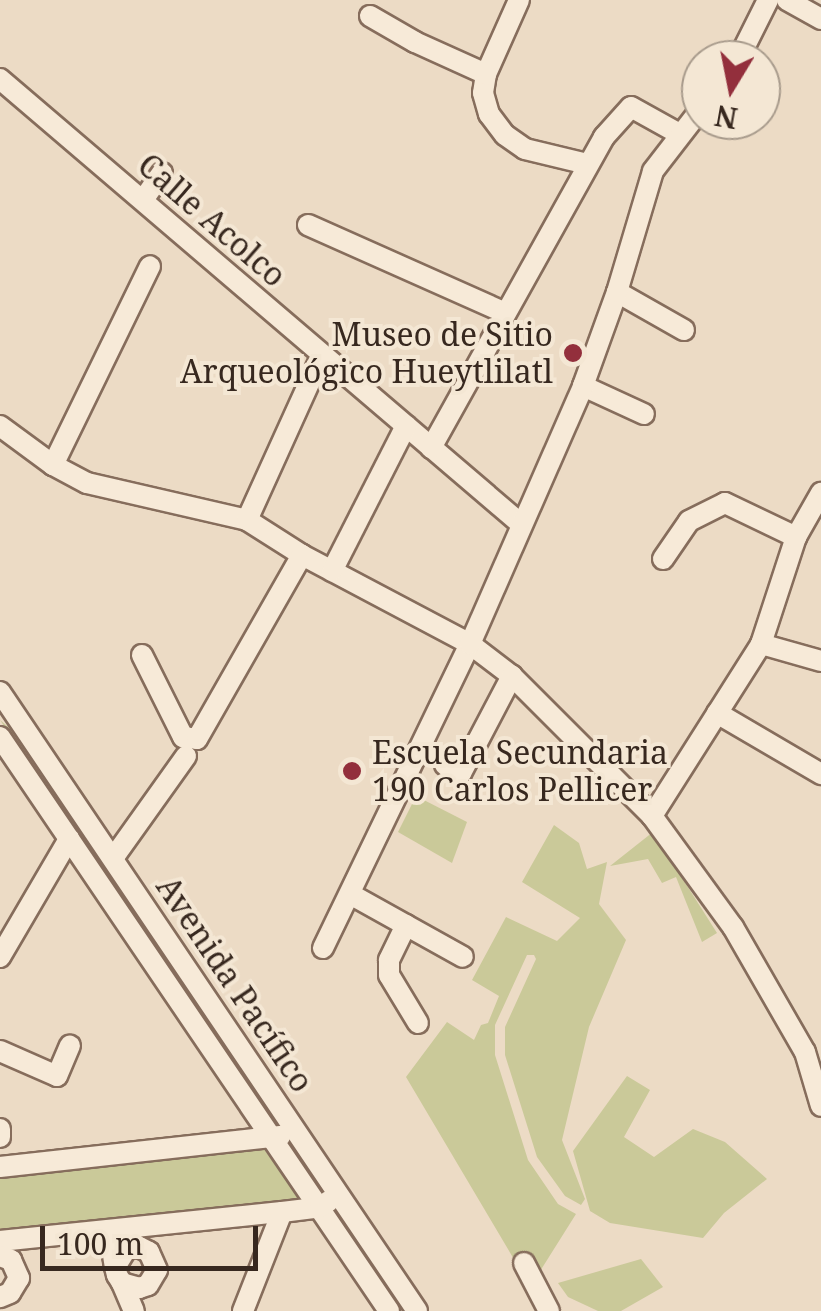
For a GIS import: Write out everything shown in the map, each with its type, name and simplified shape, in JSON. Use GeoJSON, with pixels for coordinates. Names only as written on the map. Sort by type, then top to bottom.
{"type":"FeatureCollection","features":[{"type":"Feature","properties":{"kind":"street"},"geometry":{"type":"LineString","coordinates":[[519,0],[486,74],[483,93],[489,114],[505,135],[525,149],[587,164]]}},
{"type":"Feature","properties":{"kind":"street"},"geometry":{"type":"LineString","coordinates":[[748,40],[768,0]]}},
{"type":"Feature","properties":{"kind":"street"},"geometry":{"type":"LineString","coordinates":[[786,0],[821,19]]}},
{"type":"Feature","properties":{"kind":"street"},"geometry":{"type":"LineString","coordinates":[[370,16],[414,42],[486,74]]}},
{"type":"Feature","properties":{"kind":"street","name":"Calle Acolco"},"geometry":{"type":"LineString","coordinates":[[0,79],[522,524]]}},
{"type":"Feature","properties":{"kind":"street"},"geometry":{"type":"LineString","coordinates":[[430,448],[587,164],[627,108],[678,133]]}},
{"type":"Feature","properties":{"kind":"street"},"geometry":{"type":"LineString","coordinates":[[323,948],[470,644],[582,386],[617,292],[652,171],[681,130]]}},
{"type":"Feature","properties":{"kind":"street"},"geometry":{"type":"LineString","coordinates":[[143,200],[162,173]]}},
{"type":"Feature","properties":{"kind":"street"},"geometry":{"type":"LineString","coordinates":[[308,224],[502,312]]}},
{"type":"Feature","properties":{"kind":"street"},"geometry":{"type":"LineString","coordinates":[[53,466],[150,266]]}},
{"type":"Feature","properties":{"kind":"street"},"geometry":{"type":"LineString","coordinates":[[617,292],[684,330]]}},
{"type":"Feature","properties":{"kind":"street"},"geometry":{"type":"LineString","coordinates":[[247,520],[322,355]]}},
{"type":"Feature","properties":{"kind":"street"},"geometry":{"type":"LineString","coordinates":[[582,386],[644,414]]}},
{"type":"Feature","properties":{"kind":"street"},"geometry":{"type":"LineString","coordinates":[[0,426],[53,466],[86,483],[247,520],[302,555],[470,644],[512,676],[652,816],[733,927],[806,1052],[821,1106]]}},
{"type":"Feature","properties":{"kind":"street"},"geometry":{"type":"LineString","coordinates":[[332,571],[406,426]]}},
{"type":"Feature","properties":{"kind":"street"},"geometry":{"type":"LineString","coordinates":[[652,816],[761,644],[796,537],[821,492]]}},
{"type":"Feature","properties":{"kind":"street"},"geometry":{"type":"LineString","coordinates":[[663,559],[689,521],[726,503],[796,537]]}},
{"type":"Feature","properties":{"kind":"street"},"geometry":{"type":"LineString","coordinates":[[114,856],[191,748],[302,555]]}},
{"type":"Feature","properties":{"kind":"street"},"geometry":{"type":"LineString","coordinates":[[761,644],[821,661]]}},
{"type":"Feature","properties":{"kind":"street"},"geometry":{"type":"LineString","coordinates":[[142,654],[191,748]]}},
{"type":"Feature","properties":{"kind":"street"},"geometry":{"type":"LineString","coordinates":[[445,764],[462,774],[512,676]]}},
{"type":"Feature","properties":{"kind":"street","name":"Avenida Pacífico"},"geometry":{"type":"LineString","coordinates":[[2,699],[114,856],[417,1311]]}},
{"type":"Feature","properties":{"kind":"street"},"geometry":{"type":"LineString","coordinates":[[717,713],[821,774]]}},
{"type":"Feature","properties":{"kind":"street","name":"Avenida Pacífico"},"geometry":{"type":"LineString","coordinates":[[0,737],[389,1311]]}},
{"type":"Feature","properties":{"kind":"street"},"geometry":{"type":"LineString","coordinates":[[0,956],[69,839]]}},
{"type":"Feature","properties":{"kind":"street"},"geometry":{"type":"LineString","coordinates":[[350,894],[463,957]]}},
{"type":"Feature","properties":{"kind":"street"},"geometry":{"type":"LineString","coordinates":[[406,925],[388,960],[390,975],[418,1023]]}},
{"type":"Feature","properties":{"kind":"street"},"geometry":{"type":"LineString","coordinates":[[0,1051],[57,1076],[70,1046]]}},
{"type":"Feature","properties":{"kind":"street"},"geometry":{"type":"LineString","coordinates":[[0,1165],[274,1140],[294,1128]]}},
{"type":"Feature","properties":{"kind":"street"},"geometry":{"type":"LineString","coordinates":[[0,1130],[0,1137]]}},
{"type":"Feature","properties":{"kind":"street"},"geometry":{"type":"LineString","coordinates":[[4,1300],[19,1278],[8,1241],[320,1207],[339,1195]]}},
{"type":"Feature","properties":{"kind":"street"},"geometry":{"type":"LineString","coordinates":[[243,1311],[282,1212]]}},
{"type":"Feature","properties":{"kind":"street"},"geometry":{"type":"LineString","coordinates":[[137,1311],[154,1278],[151,1226]]}},
{"type":"Feature","properties":{"kind":"street"},"geometry":{"type":"LineString","coordinates":[[109,1230],[119,1275],[137,1311]]}},
{"type":"Feature","properties":{"kind":"street"},"geometry":{"type":"LineString","coordinates":[[119,1275],[128,1248],[149,1252],[156,1261]]}},
{"type":"Feature","properties":{"kind":"street"},"geometry":{"type":"LineString","coordinates":[[0,1256],[18,1269]]}},
{"type":"Feature","properties":{"kind":"street"},"geometry":{"type":"LineString","coordinates":[[524,1264],[549,1311]]}},
{"type":"Feature","properties":{"kind":"street"},"geometry":{"type":"LineString","coordinates":[[119,1275],[139,1288],[148,1285]]}},
{"type":"Feature","properties":{"kind":"shaded area"},"geometry":{"type":"Polygon","coordinates":[[[0,720],[20,737],[273,1112],[279,1128],[0,720]]]}},
{"type":"Feature","properties":{"kind":"shaded area"},"geometry":{"type":"Polygon","coordinates":[[[416,796],[467,822],[452,863],[398,832],[416,796]]]}},
{"type":"Feature","properties":{"kind":"shaded area"},"geometry":{"type":"Polygon","coordinates":[[[554,825],[579,843],[587,869],[607,862],[599,904],[626,940],[589,1027],[562,1140],[585,1199],[581,1205],[565,1196],[537,1157],[505,1055],[505,1027],[536,959],[534,955],[527,955],[495,1025],[495,1055],[528,1160],[558,1204],[576,1214],[537,1276],[534,1293],[406,1077],[447,1022],[474,1040],[481,1025],[488,1023],[499,996],[472,980],[506,917],[557,941],[580,918],[522,882],[554,825]]]}},
{"type":"Feature","properties":{"kind":"shaded area"},"geometry":{"type":"Polygon","coordinates":[[[653,832],[717,933],[702,942],[676,877],[662,883],[648,859],[610,866],[653,832]]]}},
{"type":"Feature","properties":{"kind":"shaded area"},"geometry":{"type":"Polygon","coordinates":[[[627,1076],[650,1090],[624,1137],[654,1157],[693,1129],[725,1142],[767,1179],[724,1213],[703,1238],[610,1223],[590,1211],[573,1151],[627,1076]]]}},
{"type":"Feature","properties":{"kind":"shaded area"},"geometry":{"type":"Polygon","coordinates":[[[261,1145],[304,1204],[0,1238],[0,1172],[261,1145]]]}},
{"type":"Feature","properties":{"kind":"shaded area"},"geometry":{"type":"Polygon","coordinates":[[[641,1259],[663,1287],[621,1311],[598,1311],[568,1297],[558,1283],[641,1259]]]}},
{"type":"Feature","properties":{"kind":"place","name":"Museo de Sitio Arqueológico Hueytlilatl"},"geometry":{"type":"Point","coordinates":[573,353]}},
{"type":"Feature","properties":{"kind":"place","name":"Escuela Secundaria 190 Carlos Pellicer"},"geometry":{"type":"Point","coordinates":[352,771]}}]}
